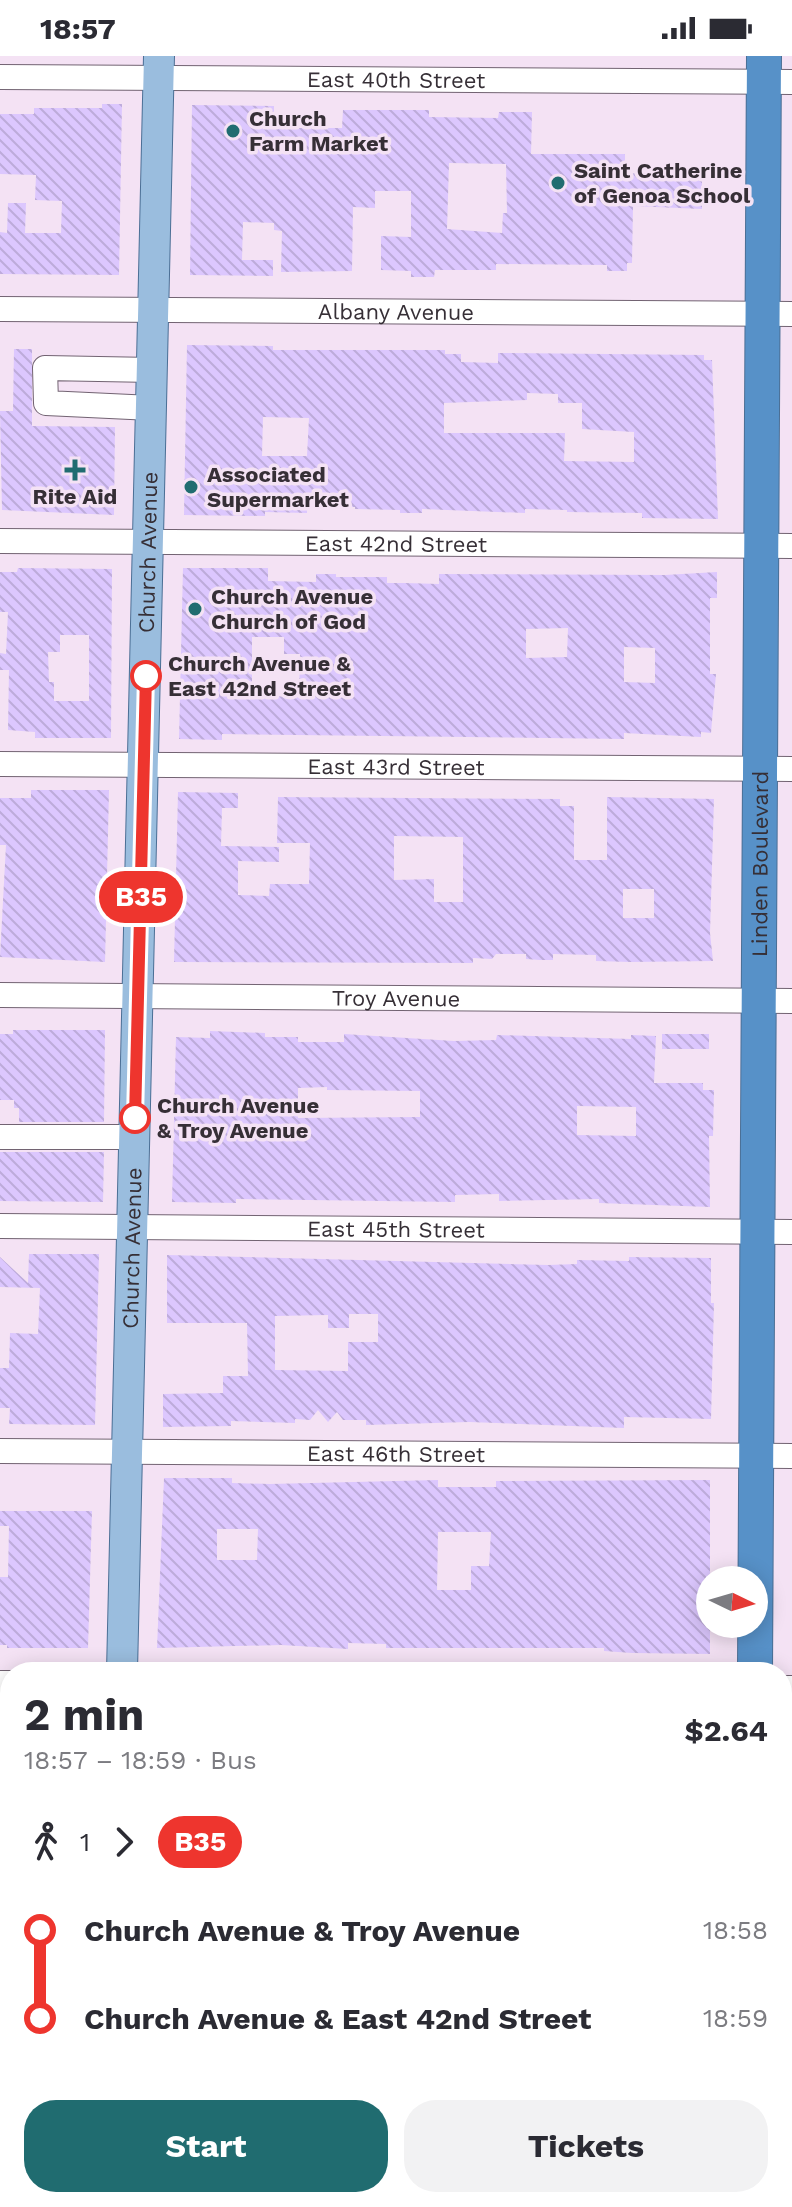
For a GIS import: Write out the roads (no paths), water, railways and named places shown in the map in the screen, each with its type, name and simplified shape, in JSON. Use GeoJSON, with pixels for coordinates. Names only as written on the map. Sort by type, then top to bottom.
{"type":"FeatureCollection","features":[{"type":"Feature","properties":{"kind":"highway","name":"Linden Boulevard"},"geometry":{"type":"LineString","coordinates":[[755,1662],[757,1232],[775,1001],[777,314],[774,73]]}},
{"type":"Feature","properties":{"kind":"main road","name":"Church Avenue"},"geometry":{"type":"LineString","coordinates":[[122,1662],[159,67]]}},
{"type":"Feature","properties":{"kind":"street","name":"East 40th Street"},"geometry":{"type":"LineString","coordinates":[[0,77],[159,67],[774,73]]}},
{"type":"Feature","properties":{"kind":"street","name":"Albany Avenue"},"geometry":{"type":"LineString","coordinates":[[0,309],[777,314]]}},
{"type":"Feature","properties":{"kind":"street"},"geometry":{"type":"LineString","coordinates":[[152,408],[46,403],[45,368],[153,370]]}},
{"type":"Feature","properties":{"kind":"street","name":"East 42nd Street"},"geometry":{"type":"LineString","coordinates":[[0,541],[777,546]]}},
{"type":"Feature","properties":{"kind":"street","name":"East 43rd Street"},"geometry":{"type":"LineString","coordinates":[[0,764],[776,769]]}},
{"type":"Feature","properties":{"kind":"street","name":"Troy Avenue"},"geometry":{"type":"LineString","coordinates":[[0,995],[775,1001]]}},
{"type":"Feature","properties":{"kind":"street"},"geometry":{"type":"LineString","coordinates":[[0,1137],[135,1137]]}},
{"type":"Feature","properties":{"kind":"street","name":"East 45th Street"},"geometry":{"type":"LineString","coordinates":[[0,1226],[792,1232]]}},
{"type":"Feature","properties":{"kind":"street","name":"East 46th Street"},"geometry":{"type":"LineString","coordinates":[[0,1451],[792,1456]]}},
{"type":"Feature","properties":{"kind":"place","name":"Church Farm Market"},"geometry":{"type":"Point","coordinates":[233,131]}},
{"type":"Feature","properties":{"kind":"place","name":"Saint Catherine of Genoa School"},"geometry":{"type":"Point","coordinates":[558,183]}},
{"type":"Feature","properties":{"kind":"place","name":"Rite Aid"},"geometry":{"type":"Point","coordinates":[75,470]}},
{"type":"Feature","properties":{"kind":"place","name":"Associated Supermarket"},"geometry":{"type":"Point","coordinates":[191,487]}},
{"type":"Feature","properties":{"kind":"place","name":"Church Avenue Church of God"},"geometry":{"type":"Point","coordinates":[195,609]}},
{"type":"Feature","properties":{"kind":"place","name":"Church Avenue & East 42nd Street"},"geometry":{"type":"Point","coordinates":[146,676]}},
{"type":"Feature","properties":{"kind":"place","name":"Church Avenue & Troy Avenue"},"geometry":{"type":"Point","coordinates":[135,1118]}}]}
